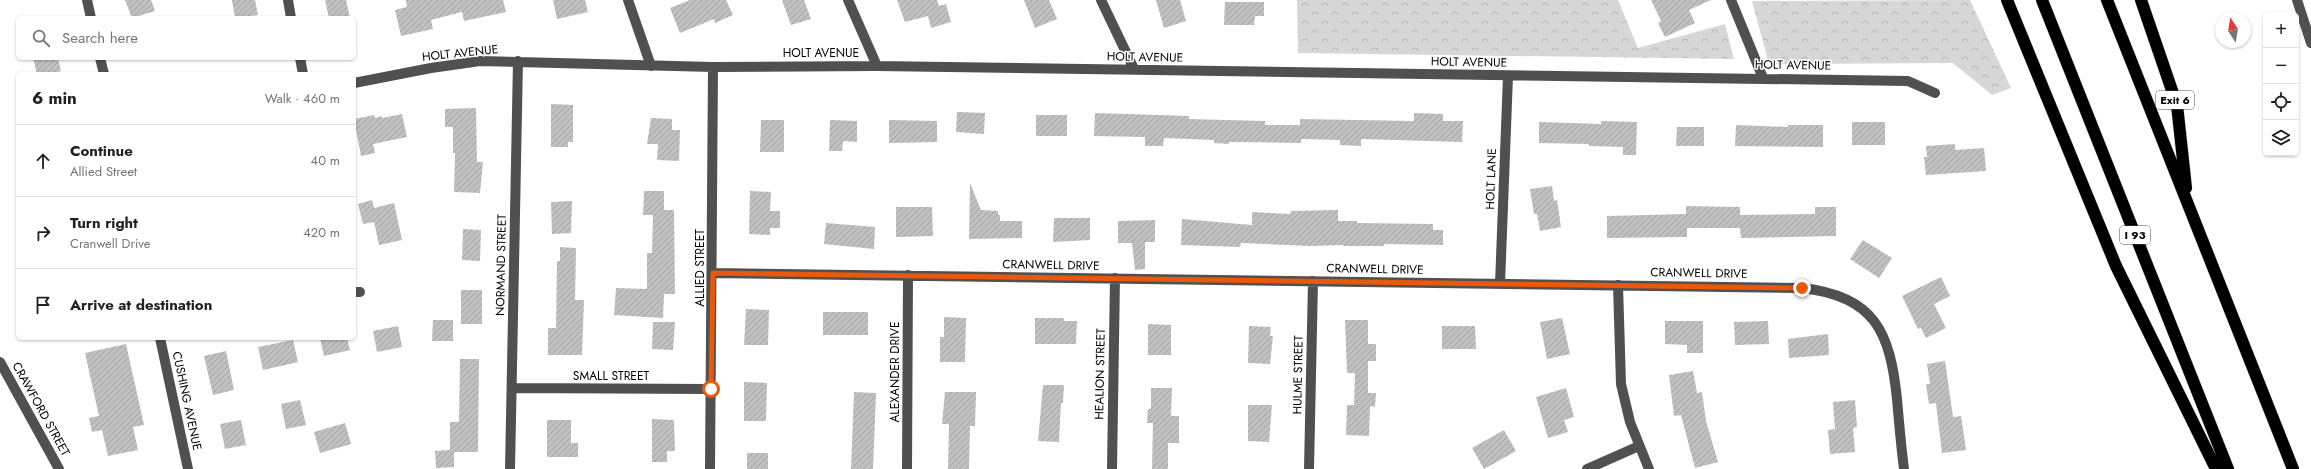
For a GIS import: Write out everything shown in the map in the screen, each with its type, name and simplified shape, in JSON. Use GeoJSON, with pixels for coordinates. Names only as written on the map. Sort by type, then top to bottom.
{"type":"FeatureCollection","features":[{"type":"Feature","properties":{"kind":"highway"},"geometry":{"type":"LineString","coordinates":[[2007,0],[2116,266],[2216,469]]}},
{"type":"Feature","properties":{"kind":"highway","name":"I 93"},"geometry":{"type":"LineString","coordinates":[[2042,0],[2228,469]]}},
{"type":"Feature","properties":{"kind":"highway"},"geometry":{"type":"LineString","coordinates":[[2107,0],[2293,469]]}},
{"type":"Feature","properties":{"kind":"highway","name":"Exit 6"},"geometry":{"type":"LineString","coordinates":[[2141,0],[2177,105],[2188,205]]}},
{"type":"Feature","properties":{"kind":"street"},"geometry":{"type":"LineString","coordinates":[[87,0],[91,16]]}},
{"type":"Feature","properties":{"kind":"street"},"geometry":{"type":"LineString","coordinates":[[288,0],[291,16]]}},
{"type":"Feature","properties":{"kind":"street"},"geometry":{"type":"LineString","coordinates":[[628,0],[651,66]]}},
{"type":"Feature","properties":{"kind":"street"},"geometry":{"type":"LineString","coordinates":[[848,0],[877,66]]}},
{"type":"Feature","properties":{"kind":"street"},"geometry":{"type":"LineString","coordinates":[[1102,0],[1134,69]]}},
{"type":"Feature","properties":{"kind":"street"},"geometry":{"type":"LineString","coordinates":[[1731,0],[1763,78]]}},
{"type":"Feature","properties":{"kind":"street"},"geometry":{"type":"LineString","coordinates":[[2297,0],[2311,43]]}},
{"type":"Feature","properties":{"kind":"street"},"geometry":{"type":"LineString","coordinates":[[100,60],[104,72]]}},
{"type":"Feature","properties":{"kind":"street"},"geometry":{"type":"LineString","coordinates":[[300,60],[303,72]]}},
{"type":"Feature","properties":{"kind":"street","name":"HOLT AVENUE"},"geometry":{"type":"LineString","coordinates":[[356,83],[430,68],[480,61],[518,61],[713,67],[877,66],[1508,76],[1908,80],[1935,93]]}},
{"type":"Feature","properties":{"kind":"street","name":"NORMAND STREET"},"geometry":{"type":"LineString","coordinates":[[510,469],[518,61]]}},
{"type":"Feature","properties":{"kind":"street","name":"ALLIED STREET"},"geometry":{"type":"LineString","coordinates":[[710,469],[713,273],[713,67]]}},
{"type":"Feature","properties":{"kind":"street","name":"HOLT LANE"},"geometry":{"type":"LineString","coordinates":[[1500,284],[1508,76]]}},
{"type":"Feature","properties":{"kind":"street","name":"CRANWELL DRIVE"},"geometry":{"type":"LineString","coordinates":[[713,273],[1618,285],[1802,288],[1822,290],[1841,296],[1859,307],[1874,321],[1886,339],[1892,359],[1904,469]]}},
{"type":"Feature","properties":{"kind":"street","name":"ALEXANDER DRIVE"},"geometry":{"type":"LineString","coordinates":[[907,469],[908,276]]}},
{"type":"Feature","properties":{"kind":"street","name":"HEALION STREET"},"geometry":{"type":"LineString","coordinates":[[1112,469],[1114,278]]}},
{"type":"Feature","properties":{"kind":"street","name":"HULME STREET"},"geometry":{"type":"LineString","coordinates":[[1309,469],[1313,281]]}},
{"type":"Feature","properties":{"kind":"street"},"geometry":{"type":"LineString","coordinates":[[1618,285],[1621,384],[1630,422],[1649,469]]}},
{"type":"Feature","properties":{"kind":"street","name":"CUSHING AVENUE"},"geometry":{"type":"LineString","coordinates":[[160,340],[188,469]]}},
{"type":"Feature","properties":{"kind":"street","name":"CRAWFORD STREET"},"geometry":{"type":"LineString","coordinates":[[0,362],[59,469]]}},
{"type":"Feature","properties":{"kind":"street","name":"SMALL STREET"},"geometry":{"type":"LineString","coordinates":[[512,388],[711,389]]}},
{"type":"Feature","properties":{"kind":"street"},"geometry":{"type":"LineString","coordinates":[[1587,469],[1639,446]]}},
{"type":"Feature","properties":{"kind":"green space"},"geometry":{"type":"Polygon","coordinates":[[[1297,0],[1618,0],[1638,48],[1725,24],[1734,59],[1298,53],[1297,0]]]}},
{"type":"Feature","properties":{"kind":"green space"},"geometry":{"type":"Polygon","coordinates":[[[1970,0],[2011,88],[1992,95],[1953,63],[1769,64],[1752,1],[1970,0]]]}},
{"type":"Feature","properties":{"kind":"building"},"geometry":{"type":"Polygon","coordinates":[[[125,0],[151,0],[155,11],[139,16],[131,16],[125,0]]]}},
{"type":"Feature","properties":{"kind":"building"},"geometry":{"type":"Polygon","coordinates":[[[232,0],[255,0],[258,15],[235,16],[232,0]]]}},
{"type":"Feature","properties":{"kind":"building"},"geometry":{"type":"Polygon","coordinates":[[[325,0],[346,0],[350,16],[329,16],[325,0]]]}},
{"type":"Feature","properties":{"kind":"building"},"geometry":{"type":"Polygon","coordinates":[[[406,0],[503,0],[506,12],[464,21],[462,12],[431,20],[433,29],[401,36],[395,10],[407,7],[406,0]]]}},
{"type":"Feature","properties":{"kind":"building"},"geometry":{"type":"Polygon","coordinates":[[[553,0],[585,0],[588,12],[557,19],[553,0]]]}},
{"type":"Feature","properties":{"kind":"building"},"geometry":{"type":"Polygon","coordinates":[[[690,0],[726,0],[733,15],[715,23],[714,19],[680,33],[670,8],[690,0]]]}},
{"type":"Feature","properties":{"kind":"building"},"geometry":{"type":"Polygon","coordinates":[[[782,0],[804,0],[811,19],[791,25],[782,0]]]}},
{"type":"Feature","properties":{"kind":"building"},"geometry":{"type":"Polygon","coordinates":[[[897,0],[937,0],[939,6],[946,4],[951,22],[931,28],[928,16],[905,22],[897,0]]]}},
{"type":"Feature","properties":{"kind":"building"},"geometry":{"type":"Polygon","coordinates":[[[1024,0],[1049,0],[1057,19],[1035,28],[1024,0]]]}},
{"type":"Feature","properties":{"kind":"building"},"geometry":{"type":"Polygon","coordinates":[[[1156,0],[1180,0],[1186,21],[1164,28],[1156,0]]]}},
{"type":"Feature","properties":{"kind":"building"},"geometry":{"type":"Polygon","coordinates":[[[1651,0],[1711,0],[1689,10],[1695,23],[1665,37],[1658,23],[1661,21],[1651,0]]]}},
{"type":"Feature","properties":{"kind":"building"},"geometry":{"type":"Polygon","coordinates":[[[1225,2],[1264,2],[1264,16],[1255,16],[1254,25],[1224,25],[1225,2]]]}},
{"type":"Feature","properties":{"kind":"building"},"geometry":{"type":"Polygon","coordinates":[[[34,60],[58,60],[61,71],[36,72],[34,60]]]}},
{"type":"Feature","properties":{"kind":"building"},"geometry":{"type":"Polygon","coordinates":[[[551,104],[573,105],[573,142],[568,142],[568,147],[551,147],[551,104]]]}},
{"type":"Feature","properties":{"kind":"building"},"geometry":{"type":"Polygon","coordinates":[[[476,108],[477,162],[483,162],[480,193],[454,192],[455,153],[453,153],[453,127],[445,127],[445,109],[476,108]]]}},
{"type":"Feature","properties":{"kind":"building"},"geometry":{"type":"Polygon","coordinates":[[[957,112],[985,113],[984,134],[956,132],[957,112]]]}},
{"type":"Feature","properties":{"kind":"building"},"geometry":{"type":"Polygon","coordinates":[[[1095,113],[1189,116],[1189,119],[1265,121],[1265,125],[1300,125],[1300,119],[1414,121],[1414,113],[1443,114],[1443,121],[1463,121],[1462,142],[1361,139],[1361,146],[1340,145],[1340,140],[1301,139],[1301,143],[1229,142],[1229,144],[1214,143],[1214,140],[1164,138],[1163,146],[1145,146],[1145,137],[1094,136],[1095,113]]]}},
{"type":"Feature","properties":{"kind":"building"},"geometry":{"type":"Polygon","coordinates":[[[402,114],[407,137],[373,144],[375,153],[361,156],[356,130],[356,119],[374,115],[375,118],[381,116],[382,118],[402,114]]]}},
{"type":"Feature","properties":{"kind":"building"},"geometry":{"type":"Polygon","coordinates":[[[1036,115],[1067,115],[1067,136],[1036,136],[1036,115]]]}},
{"type":"Feature","properties":{"kind":"building"},"geometry":{"type":"Polygon","coordinates":[[[651,118],[672,119],[672,130],[680,130],[679,161],[657,160],[658,144],[647,144],[651,118]]]}},
{"type":"Feature","properties":{"kind":"building"},"geometry":{"type":"Polygon","coordinates":[[[761,120],[784,120],[784,152],[760,152],[761,120]]]}},
{"type":"Feature","properties":{"kind":"building"},"geometry":{"type":"Polygon","coordinates":[[[830,120],[857,121],[857,142],[843,141],[842,151],[829,151],[830,120]]]}},
{"type":"Feature","properties":{"kind":"building"},"geometry":{"type":"Polygon","coordinates":[[[889,120],[937,121],[937,142],[889,143],[889,120]]]}},
{"type":"Feature","properties":{"kind":"building"},"geometry":{"type":"Polygon","coordinates":[[[1601,121],[1637,122],[1636,155],[1623,155],[1623,147],[1589,146],[1589,144],[1539,143],[1539,122],[1601,124],[1601,121]]]}},
{"type":"Feature","properties":{"kind":"building"},"geometry":{"type":"Polygon","coordinates":[[[1852,122],[1885,122],[1885,145],[1852,145],[1852,122]]]}},
{"type":"Feature","properties":{"kind":"building"},"geometry":{"type":"Polygon","coordinates":[[[1736,125],[1788,127],[1788,125],[1823,125],[1823,147],[1735,146],[1736,125]]]}},
{"type":"Feature","properties":{"kind":"building"},"geometry":{"type":"Polygon","coordinates":[[[1677,127],[1704,127],[1704,146],[1676,146],[1677,127]]]}},
{"type":"Feature","properties":{"kind":"building"},"geometry":{"type":"Polygon","coordinates":[[[1955,144],[1955,150],[1984,148],[1986,171],[1926,175],[1924,157],[1927,157],[1926,146],[1955,144]]]}},
{"type":"Feature","properties":{"kind":"building"},"geometry":{"type":"Polygon","coordinates":[[[970,183],[981,210],[998,211],[1000,221],[1022,221],[1022,238],[969,239],[970,183]]]}},
{"type":"Feature","properties":{"kind":"building"},"geometry":{"type":"Polygon","coordinates":[[[1552,186],[1554,201],[1557,200],[1561,227],[1540,231],[1537,214],[1534,214],[1530,189],[1552,186]]]}},
{"type":"Feature","properties":{"kind":"building"},"geometry":{"type":"Polygon","coordinates":[[[644,191],[664,191],[664,210],[674,210],[675,294],[664,294],[663,318],[614,315],[616,288],[647,289],[647,253],[652,253],[653,215],[643,215],[644,191]]]}},
{"type":"Feature","properties":{"kind":"building"},"geometry":{"type":"Polygon","coordinates":[[[750,191],[771,192],[770,211],[780,211],[780,228],[770,228],[770,235],[749,234],[750,191]]]}},
{"type":"Feature","properties":{"kind":"building"},"geometry":{"type":"Polygon","coordinates":[[[372,200],[374,208],[394,203],[402,240],[379,245],[374,222],[363,224],[358,204],[372,200]]]}},
{"type":"Feature","properties":{"kind":"building"},"geometry":{"type":"Polygon","coordinates":[[[572,201],[571,233],[552,234],[551,202],[572,201]]]}},
{"type":"Feature","properties":{"kind":"building"},"geometry":{"type":"Polygon","coordinates":[[[1686,206],[1740,207],[1740,215],[1815,214],[1815,207],[1836,207],[1836,236],[1741,238],[1740,228],[1687,228],[1687,237],[1607,238],[1607,216],[1686,214],[1686,206]]]}},
{"type":"Feature","properties":{"kind":"building"},"geometry":{"type":"Polygon","coordinates":[[[896,207],[932,207],[933,236],[896,237],[896,207]]]}},
{"type":"Feature","properties":{"kind":"building"},"geometry":{"type":"Polygon","coordinates":[[[1338,210],[1338,221],[1357,221],[1357,223],[1433,224],[1433,230],[1443,230],[1443,245],[1384,244],[1384,246],[1310,246],[1241,243],[1240,247],[1181,245],[1182,219],[1252,225],[1252,212],[1290,214],[1291,211],[1338,210]]]}},
{"type":"Feature","properties":{"kind":"building"},"geometry":{"type":"Polygon","coordinates":[[[1054,218],[1090,218],[1090,240],[1053,242],[1054,218]]]}},
{"type":"Feature","properties":{"kind":"building"},"geometry":{"type":"Polygon","coordinates":[[[1155,220],[1155,242],[1145,242],[1145,269],[1135,270],[1132,243],[1118,243],[1118,221],[1155,220]]]}},
{"type":"Feature","properties":{"kind":"building"},"geometry":{"type":"Polygon","coordinates":[[[826,223],[875,227],[874,249],[824,244],[826,223]]]}},
{"type":"Feature","properties":{"kind":"building"},"geometry":{"type":"Polygon","coordinates":[[[463,229],[481,230],[480,261],[462,260],[463,229]]]}},
{"type":"Feature","properties":{"kind":"building"},"geometry":{"type":"Polygon","coordinates":[[[1863,240],[1892,258],[1879,278],[1850,259],[1863,240]]]}},
{"type":"Feature","properties":{"kind":"building"},"geometry":{"type":"Polygon","coordinates":[[[560,247],[576,248],[575,300],[584,300],[582,355],[548,355],[548,328],[556,328],[557,261],[560,261],[560,247]]]}},
{"type":"Feature","properties":{"kind":"building"},"geometry":{"type":"Polygon","coordinates":[[[1941,277],[1950,296],[1934,304],[1946,328],[1926,338],[1921,328],[1918,329],[1902,296],[1941,277]]]}},
{"type":"Feature","properties":{"kind":"building"},"geometry":{"type":"Polygon","coordinates":[[[461,290],[482,290],[482,324],[461,324],[461,290]]]}},
{"type":"Feature","properties":{"kind":"building"},"geometry":{"type":"Polygon","coordinates":[[[746,309],[769,310],[768,345],[744,345],[746,309]]]}},
{"type":"Feature","properties":{"kind":"building"},"geometry":{"type":"Polygon","coordinates":[[[823,312],[868,312],[868,335],[823,335],[823,312]]]}},
{"type":"Feature","properties":{"kind":"building"},"geometry":{"type":"Polygon","coordinates":[[[944,317],[966,318],[965,362],[940,362],[940,337],[944,337],[944,317]]]}},
{"type":"Feature","properties":{"kind":"building"},"geometry":{"type":"Polygon","coordinates":[[[1035,318],[1064,318],[1064,321],[1077,321],[1076,344],[1035,344],[1035,318]]]}},
{"type":"Feature","properties":{"kind":"building"},"geometry":{"type":"Polygon","coordinates":[[[1562,318],[1570,354],[1547,359],[1540,322],[1562,318]]]}},
{"type":"Feature","properties":{"kind":"building"},"geometry":{"type":"Polygon","coordinates":[[[433,320],[453,320],[453,341],[432,341],[433,320]]]}},
{"type":"Feature","properties":{"kind":"building"},"geometry":{"type":"Polygon","coordinates":[[[1345,320],[1368,320],[1368,344],[1376,344],[1376,361],[1368,361],[1368,393],[1376,393],[1375,407],[1370,406],[1369,436],[1346,435],[1347,405],[1354,405],[1355,373],[1347,373],[1345,320]]]}},
{"type":"Feature","properties":{"kind":"building"},"geometry":{"type":"Polygon","coordinates":[[[1665,321],[1703,321],[1703,353],[1687,353],[1687,345],[1665,344],[1665,321]]]}},
{"type":"Feature","properties":{"kind":"building"},"geometry":{"type":"Polygon","coordinates":[[[1768,321],[1769,344],[1735,345],[1734,322],[1768,321]]]}},
{"type":"Feature","properties":{"kind":"building"},"geometry":{"type":"Polygon","coordinates":[[[653,322],[675,322],[673,350],[652,349],[653,322]]]}},
{"type":"Feature","properties":{"kind":"building"},"geometry":{"type":"Polygon","coordinates":[[[1148,324],[1171,325],[1171,355],[1148,355],[1148,324]]]}},
{"type":"Feature","properties":{"kind":"building"},"geometry":{"type":"Polygon","coordinates":[[[398,326],[402,347],[377,352],[373,331],[398,326]]]}},
{"type":"Feature","properties":{"kind":"building"},"geometry":{"type":"Polygon","coordinates":[[[1249,326],[1271,327],[1270,336],[1273,336],[1270,364],[1248,363],[1249,326]]]}},
{"type":"Feature","properties":{"kind":"building"},"geometry":{"type":"Polygon","coordinates":[[[1442,326],[1475,326],[1476,349],[1442,349],[1442,326]]]}},
{"type":"Feature","properties":{"kind":"building"},"geometry":{"type":"Polygon","coordinates":[[[1828,334],[1829,355],[1789,358],[1788,339],[1828,334]]]}},
{"type":"Feature","properties":{"kind":"building"},"geometry":{"type":"Polygon","coordinates":[[[293,340],[298,362],[263,370],[258,347],[293,340]]]}},
{"type":"Feature","properties":{"kind":"building"},"geometry":{"type":"Polygon","coordinates":[[[320,340],[348,340],[350,350],[324,356],[320,340]]]}},
{"type":"Feature","properties":{"kind":"building"},"geometry":{"type":"Polygon","coordinates":[[[126,344],[144,425],[133,427],[138,450],[108,456],[102,430],[92,432],[89,418],[99,416],[85,353],[126,344]]]}},
{"type":"Feature","properties":{"kind":"building"},"geometry":{"type":"Polygon","coordinates":[[[226,351],[234,390],[213,395],[204,356],[226,351]]]}},
{"type":"Feature","properties":{"kind":"building"},"geometry":{"type":"Polygon","coordinates":[[[460,359],[479,359],[478,452],[454,452],[454,467],[436,468],[435,451],[450,450],[450,422],[459,422],[460,359]]]}},
{"type":"Feature","properties":{"kind":"building"},"geometry":{"type":"Polygon","coordinates":[[[1945,361],[1953,417],[1961,416],[1966,450],[1942,453],[1936,403],[1929,404],[1926,384],[1930,384],[1927,364],[1945,361]]]}},
{"type":"Feature","properties":{"kind":"building"},"geometry":{"type":"Polygon","coordinates":[[[1693,371],[1697,393],[1702,392],[1706,421],[1718,462],[1695,468],[1681,415],[1674,416],[1669,375],[1693,371]]]}},
{"type":"Feature","properties":{"kind":"building"},"geometry":{"type":"Polygon","coordinates":[[[744,382],[767,383],[766,421],[744,421],[744,382]]]}},
{"type":"Feature","properties":{"kind":"building"},"geometry":{"type":"Polygon","coordinates":[[[1043,385],[1064,385],[1063,403],[1061,403],[1059,442],[1038,441],[1043,385]]]}},
{"type":"Feature","properties":{"kind":"building"},"geometry":{"type":"Polygon","coordinates":[[[1151,388],[1172,388],[1171,416],[1179,416],[1179,443],[1168,443],[1168,469],[1152,469],[1153,423],[1147,423],[1148,409],[1151,409],[1151,388]]]}},
{"type":"Feature","properties":{"kind":"building"},"geometry":{"type":"Polygon","coordinates":[[[1566,388],[1574,417],[1564,420],[1568,432],[1548,438],[1536,397],[1566,388]]]}},
{"type":"Feature","properties":{"kind":"building"},"geometry":{"type":"Polygon","coordinates":[[[854,392],[876,393],[873,469],[851,469],[854,392]]]}},
{"type":"Feature","properties":{"kind":"building"},"geometry":{"type":"Polygon","coordinates":[[[945,392],[976,392],[975,426],[970,426],[969,469],[948,469],[949,424],[942,424],[945,392]]]}},
{"type":"Feature","properties":{"kind":"building"},"geometry":{"type":"Polygon","coordinates":[[[300,400],[306,425],[286,429],[281,404],[300,400]]]}},
{"type":"Feature","properties":{"kind":"building"},"geometry":{"type":"Polygon","coordinates":[[[1855,400],[1857,427],[1853,428],[1855,452],[1830,454],[1828,430],[1835,429],[1833,402],[1855,400]]]}},
{"type":"Feature","properties":{"kind":"building"},"geometry":{"type":"Polygon","coordinates":[[[1248,405],[1272,405],[1269,442],[1248,441],[1248,405]]]}},
{"type":"Feature","properties":{"kind":"building"},"geometry":{"type":"Polygon","coordinates":[[[652,419],[674,420],[675,451],[667,451],[667,462],[652,462],[652,419]]]}},
{"type":"Feature","properties":{"kind":"building"},"geometry":{"type":"Polygon","coordinates":[[[241,420],[246,445],[225,449],[220,424],[241,420]]]}},
{"type":"Feature","properties":{"kind":"building"},"geometry":{"type":"Polygon","coordinates":[[[547,420],[571,420],[571,443],[578,443],[578,457],[547,457],[547,420]]]}},
{"type":"Feature","properties":{"kind":"building"},"geometry":{"type":"Polygon","coordinates":[[[345,423],[351,444],[320,453],[314,432],[345,423]]]}},
{"type":"Feature","properties":{"kind":"building"},"geometry":{"type":"Polygon","coordinates":[[[1504,430],[1516,451],[1484,469],[1472,448],[1504,430]]]}},
{"type":"Feature","properties":{"kind":"building"},"geometry":{"type":"Polygon","coordinates":[[[747,453],[768,453],[768,469],[747,469],[747,453]]]}},
{"type":"Feature","properties":{"kind":"route"},"geometry":{"type":"LineString","coordinates":[[711,389],[713,273],[1802,288]]}}]}
